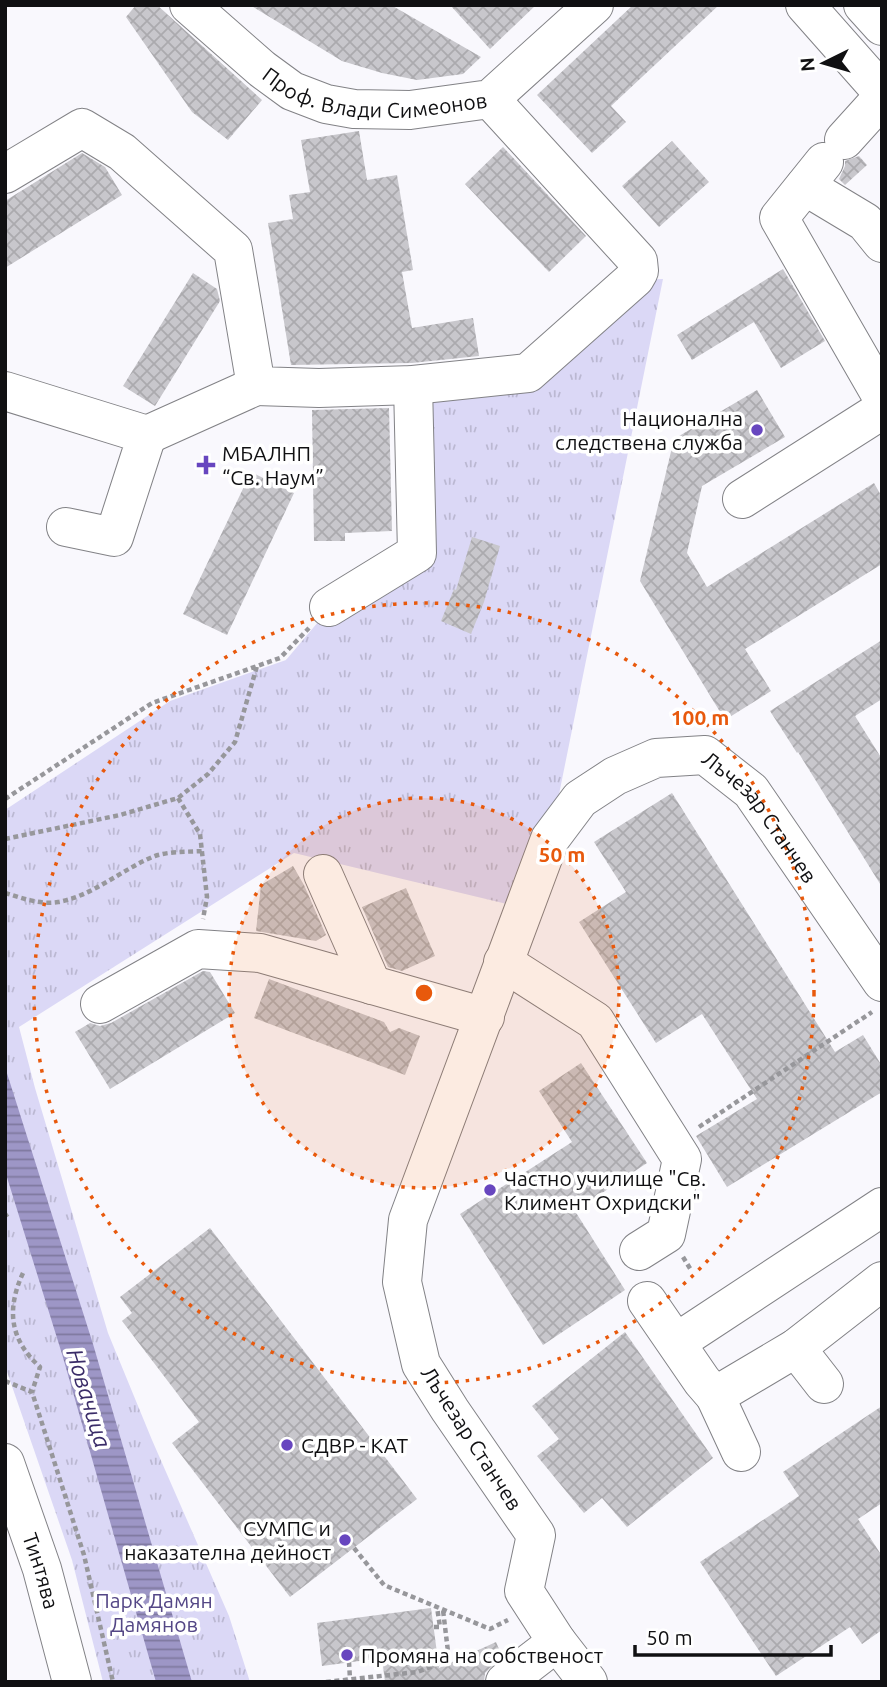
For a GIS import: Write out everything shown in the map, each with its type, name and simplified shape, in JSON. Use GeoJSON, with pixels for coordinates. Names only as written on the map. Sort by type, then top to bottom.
{"type":"FeatureCollection","features":[{"type":"Feature","properties":{"kind":"street","name":"Проф. Влади Симеонов"},"geometry":{"type":"LineString","coordinates":[[189,5],[262,69],[292,91],[326,104],[354,109],[410,110],[490,99],[594,5]]}},
{"type":"Feature","properties":{"kind":"street"},"geometry":{"type":"LineString","coordinates":[[805,5],[882,92]]}},
{"type":"Feature","properties":{"kind":"street"},"geometry":{"type":"LineString","coordinates":[[863,5],[882,26]]}},
{"type":"Feature","properties":{"kind":"street"},"geometry":{"type":"LineString","coordinates":[[882,98],[779,218],[882,397]]}},
{"type":"Feature","properties":{"kind":"street"},"geometry":{"type":"LineString","coordinates":[[5,391],[147,435],[256,386],[319,388],[413,384],[528,373],[635,278],[639,271],[638,261],[490,99]]}},
{"type":"Feature","properties":{"kind":"street"},"geometry":{"type":"LineString","coordinates":[[5,174],[82,128],[122,152],[233,250],[256,386]]}},
{"type":"Feature","properties":{"kind":"street"},"geometry":{"type":"LineString","coordinates":[[824,163],[876,229]]}},
{"type":"Feature","properties":{"kind":"street"},"geometry":{"type":"LineString","coordinates":[[329,607],[417,553],[413,384]]}},
{"type":"Feature","properties":{"kind":"street"},"geometry":{"type":"LineString","coordinates":[[742,499],[882,410]]}},
{"type":"Feature","properties":{"kind":"street"},"geometry":{"type":"LineString","coordinates":[[66,527],[114,537],[147,435]]}},
{"type":"Feature","properties":{"kind":"street","name":"Лъчезар Станчев"},"geometry":{"type":"LineString","coordinates":[[588,1682],[557,1642],[524,1591],[536,1535],[421,1364],[402,1282],[408,1220],[550,839],[580,799],[615,776],[656,758],[705,755],[751,791],[882,982]]}},
{"type":"Feature","properties":{"kind":"street"},"geometry":{"type":"LineString","coordinates":[[323,874],[372,985]]}},
{"type":"Feature","properties":{"kind":"street"},"geometry":{"type":"LineString","coordinates":[[100,1004],[198,949],[260,953],[485,1017]]}},
{"type":"Feature","properties":{"kind":"street"},"geometry":{"type":"LineString","coordinates":[[503,962],[595,1021],[682,1159],[666,1234],[639,1251]]}},
{"type":"Feature","properties":{"kind":"street"},"geometry":{"type":"LineString","coordinates":[[677,1342],[882,1207]]}},
{"type":"Feature","properties":{"kind":"street"},"geometry":{"type":"LineString","coordinates":[[715,1396],[796,1348],[882,1281]]}},
{"type":"Feature","properties":{"kind":"street"},"geometry":{"type":"LineString","coordinates":[[647,1301],[715,1396],[741,1452]]}},
{"type":"Feature","properties":{"kind":"street"},"geometry":{"type":"LineString","coordinates":[[796,1348],[824,1384]]}},
{"type":"Feature","properties":{"kind":"street","name":"Тинтява"},"geometry":{"type":"LineString","coordinates":[[5,1463],[42,1569],[72,1682]]}},
{"type":"Feature","properties":{"kind":"street"},"geometry":{"type":"LineString","coordinates":[[505,1682],[557,1642]]}},
{"type":"Feature","properties":{"kind":"path"},"geometry":{"type":"LineString","coordinates":[[5,799],[152,703],[279,658],[329,607]]}},
{"type":"Feature","properties":{"kind":"path"},"geometry":{"type":"LineString","coordinates":[[5,839],[120,815],[178,798],[208,774],[235,742],[257,666]]}},
{"type":"Feature","properties":{"kind":"path"},"geometry":{"type":"LineString","coordinates":[[178,798],[201,834],[204,851],[207,897],[198,949]]}},
{"type":"Feature","properties":{"kind":"path"},"geometry":{"type":"LineString","coordinates":[[5,892],[31,901],[57,902],[90,891],[125,870],[159,855],[204,851]]}},
{"type":"Feature","properties":{"kind":"path"},"geometry":{"type":"LineString","coordinates":[[682,1159],[687,1135],[882,1005]]}},
{"type":"Feature","properties":{"kind":"path"},"geometry":{"type":"LineString","coordinates":[[23,1273],[12,1310],[15,1335],[26,1354],[40,1367],[32,1392],[84,1555],[113,1682]]}},
{"type":"Feature","properties":{"kind":"path"},"geometry":{"type":"LineString","coordinates":[[5,1381],[32,1392]]}},
{"type":"Feature","properties":{"kind":"path"},"geometry":{"type":"LineString","coordinates":[[354,1548],[384,1585],[490,1629]]}},
{"type":"Feature","properties":{"kind":"path"},"geometry":{"type":"LineString","coordinates":[[433,1627],[440,1627],[440,1608]]}},
{"type":"Feature","properties":{"kind":"path"},"geometry":{"type":"LineString","coordinates":[[326,1682],[417,1672],[449,1660],[440,1608]]}},
{"type":"Feature","properties":{"kind":"path"},"geometry":{"type":"LineString","coordinates":[[349,1662],[350,1680]]}},
{"type":"Feature","properties":{"kind":"green space","name":"Парк Дамян Дамянов"},"geometry":{"type":"Polygon","coordinates":[[[663,279],[550,839],[524,908],[294,853],[19,1027],[108,1333],[229,1616],[250,1682],[103,1682],[72,1560],[5,1366],[5,810],[170,701],[286,660],[324,615],[422,557],[420,394],[525,383],[637,280],[663,279]]]}},
{"type":"Feature","properties":{"kind":"water","name":"Новачица"},"geometry":{"type":"Polygon","coordinates":[[[5,1067],[93,1344],[192,1682],[156,1682],[62,1354],[5,1171],[5,1067]]]}},
{"type":"Feature","properties":{"kind":"building"},"geometry":{"type":"Polygon","coordinates":[[[136,5],[157,5],[262,100],[228,140],[192,112],[126,17],[136,5]]]}},
{"type":"Feature","properties":{"kind":"building"},"geometry":{"type":"Polygon","coordinates":[[[250,5],[391,5],[481,57],[463,74],[417,80],[382,73],[342,61],[250,5]]]}},
{"type":"Feature","properties":{"kind":"building"},"geometry":{"type":"Polygon","coordinates":[[[450,5],[536,5],[490,49],[450,5]]]}},
{"type":"Feature","properties":{"kind":"building"},"geometry":{"type":"Polygon","coordinates":[[[633,5],[719,5],[611,106],[626,122],[592,153],[537,95],[633,5]]]}},
{"type":"Feature","properties":{"kind":"building"},"geometry":{"type":"Polygon","coordinates":[[[359,131],[367,180],[397,175],[413,270],[402,272],[412,328],[473,318],[479,356],[412,363],[291,365],[268,223],[293,219],[289,195],[310,192],[301,140],[359,131]]]}},
{"type":"Feature","properties":{"kind":"building"},"geometry":{"type":"Polygon","coordinates":[[[672,141],[709,182],[659,227],[622,186],[672,141]]]}},
{"type":"Feature","properties":{"kind":"building"},"geometry":{"type":"Polygon","coordinates":[[[503,147],[586,236],[549,272],[465,184],[503,147]]]}},
{"type":"Feature","properties":{"kind":"building"},"geometry":{"type":"Polygon","coordinates":[[[82,153],[105,167],[122,195],[5,268],[5,201],[82,153]]]}},
{"type":"Feature","properties":{"kind":"building"},"geometry":{"type":"Polygon","coordinates":[[[859,156],[867,165],[845,185],[839,179],[845,161],[859,156]]]}},
{"type":"Feature","properties":{"kind":"building"},"geometry":{"type":"Polygon","coordinates":[[[783,269],[825,341],[781,368],[754,322],[692,360],[677,335],[783,269]]]}},
{"type":"Feature","properties":{"kind":"building"},"geometry":{"type":"Polygon","coordinates":[[[193,273],[217,289],[220,301],[155,406],[123,386],[193,273]]]}},
{"type":"Feature","properties":{"kind":"building"},"geometry":{"type":"Polygon","coordinates":[[[757,390],[785,437],[702,486],[687,553],[707,587],[874,483],[882,497],[882,564],[745,649],[771,691],[725,720],[640,581],[674,439],[757,390]]]}},
{"type":"Feature","properties":{"kind":"building"},"geometry":{"type":"Polygon","coordinates":[[[389,408],[392,531],[345,533],[345,541],[314,541],[312,410],[389,408]]]}},
{"type":"Feature","properties":{"kind":"building"},"geometry":{"type":"Polygon","coordinates":[[[251,472],[294,493],[227,635],[183,614],[251,472]]]}},
{"type":"Feature","properties":{"kind":"building"},"geometry":{"type":"Polygon","coordinates":[[[472,537],[500,546],[484,602],[471,634],[441,621],[454,589],[456,590],[472,537]]]}},
{"type":"Feature","properties":{"kind":"building"},"geometry":{"type":"Polygon","coordinates":[[[882,640],[882,699],[855,716],[882,759],[882,887],[770,711],[882,640]]]}},
{"type":"Feature","properties":{"kind":"building"},"geometry":{"type":"Polygon","coordinates":[[[672,793],[835,1052],[863,1035],[882,1066],[882,1092],[727,1187],[696,1136],[757,1099],[702,1014],[656,1043],[579,922],[626,892],[594,842],[672,793]]]}},
{"type":"Feature","properties":{"kind":"building"},"geometry":{"type":"Polygon","coordinates":[[[293,866],[326,935],[316,941],[256,931],[261,885],[293,866]]]}},
{"type":"Feature","properties":{"kind":"building"},"geometry":{"type":"Polygon","coordinates":[[[406,888],[435,956],[402,971],[388,967],[362,907],[406,888]]]}},
{"type":"Feature","properties":{"kind":"building"},"geometry":{"type":"Polygon","coordinates":[[[203,971],[210,972],[235,1013],[110,1089],[75,1032],[90,1023],[100,1026],[111,1023],[203,971]]]}},
{"type":"Feature","properties":{"kind":"building"},"geometry":{"type":"Polygon","coordinates":[[[269,979],[384,1022],[390,1032],[399,1028],[420,1036],[405,1075],[254,1018],[269,979]]]}},
{"type":"Feature","properties":{"kind":"building"},"geometry":{"type":"Polygon","coordinates":[[[581,1063],[647,1163],[575,1211],[625,1290],[543,1345],[460,1214],[572,1142],[539,1091],[581,1063]]]}},
{"type":"Feature","properties":{"kind":"building"},"geometry":{"type":"Polygon","coordinates":[[[210,1228],[417,1499],[290,1597],[172,1443],[199,1422],[122,1321],[132,1313],[120,1297],[210,1228]]]}},
{"type":"Feature","properties":{"kind":"building"},"geometry":{"type":"Polygon","coordinates":[[[625,1332],[713,1458],[627,1527],[602,1498],[584,1513],[537,1456],[559,1439],[532,1406],[625,1332]]]}},
{"type":"Feature","properties":{"kind":"building"},"geometry":{"type":"Polygon","coordinates":[[[882,1406],[882,1503],[858,1519],[882,1556],[882,1630],[862,1644],[850,1627],[776,1676],[700,1562],[799,1496],[783,1472],[882,1406]]]}},
{"type":"Feature","properties":{"kind":"building"},"geometry":{"type":"Polygon","coordinates":[[[431,1608],[439,1668],[496,1642],[502,1656],[485,1673],[484,1682],[385,1682],[382,1658],[322,1666],[317,1623],[431,1608]]]}},
{"type":"Feature","properties":{"kind":"place","name":"Национална следствена служба"},"geometry":{"type":"Point","coordinates":[757,430]}},
{"type":"Feature","properties":{"kind":"place","name":"MБАЛНП “Св. Наум”"},"geometry":{"type":"Point","coordinates":[206,465]}},
{"type":"Feature","properties":{"kind":"place","name":"Частно училище \"Св. Климент Охридски\""},"geometry":{"type":"Point","coordinates":[490,1190]}},
{"type":"Feature","properties":{"kind":"place","name":"СДВР - КАТ"},"geometry":{"type":"Point","coordinates":[287,1445]}},
{"type":"Feature","properties":{"kind":"place","name":"СУМПС и наказателна дейност"},"geometry":{"type":"Point","coordinates":[345,1540]}},
{"type":"Feature","properties":{"kind":"place","name":"Промяна на собственост"},"geometry":{"type":"Point","coordinates":[347,1655]}}]}
